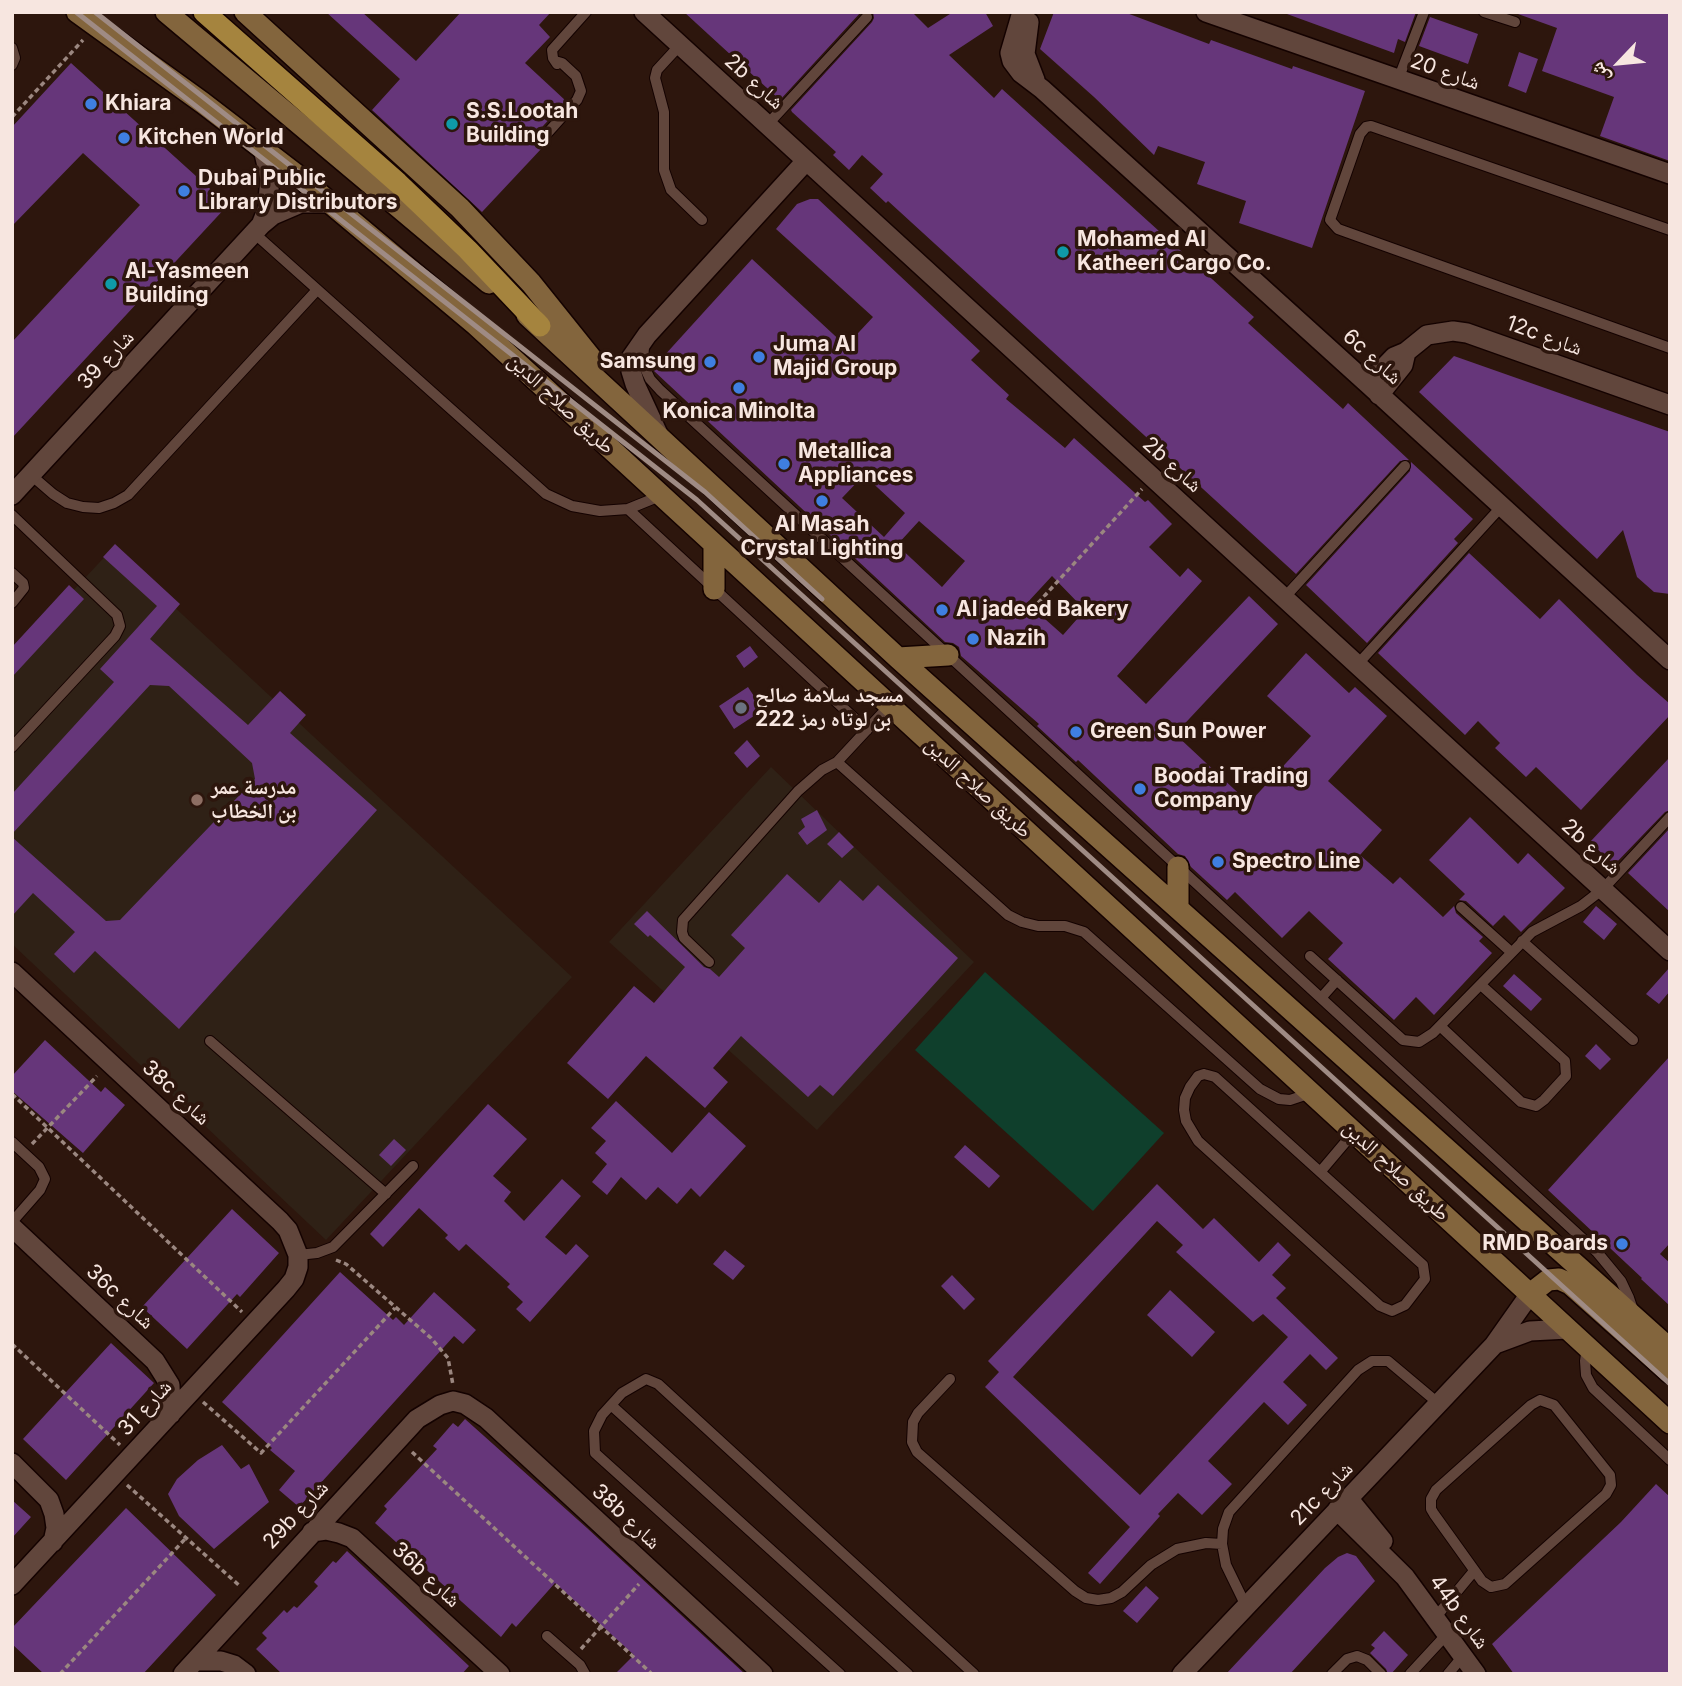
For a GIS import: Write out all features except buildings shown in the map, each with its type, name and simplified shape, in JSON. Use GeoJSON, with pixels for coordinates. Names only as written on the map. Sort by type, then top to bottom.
{"type":"FeatureCollection","features":[{"type":"Feature","properties":{"kind":"main road","name":"طريق صلاح الدين"},"geometry":{"type":"LineString","coordinates":[[77,12],[263,149],[476,325],[1670,1423]]}},
{"type":"Feature","properties":{"kind":"main road","name":"طريق صلاح الدين"},"geometry":{"type":"LineString","coordinates":[[166,12],[540,326],[898,658],[1670,1349]]}},
{"type":"Feature","properties":{"kind":"main road"},"geometry":{"type":"LineString","coordinates":[[204,12],[398,183],[468,250],[540,326]]}},
{"type":"Feature","properties":{"kind":"main road"},"geometry":{"type":"LineString","coordinates":[[245,12],[460,208],[496,245],[564,323],[626,406]]}},
{"type":"Feature","properties":{"kind":"main road"},"geometry":{"type":"LineString","coordinates":[[714,545],[714,589]]}},
{"type":"Feature","properties":{"kind":"main road"},"geometry":{"type":"LineString","coordinates":[[898,658],[948,655]]}},
{"type":"Feature","properties":{"kind":"main road"},"geometry":{"type":"LineString","coordinates":[[1178,867],[1178,908]]}},
{"type":"Feature","properties":{"kind":"main road"},"geometry":{"type":"LineString","coordinates":[[1530,1294],[1548,1280],[1559,1279],[1570,1284],[1670,1373]]}},
{"type":"Feature","properties":{"kind":"street","name":"2b شارع"},"geometry":{"type":"LineString","coordinates":[[644,12],[1603,889],[1667,942]]}},
{"type":"Feature","properties":{"kind":"street","name":"6c شارع"},"geometry":{"type":"LineString","coordinates":[[1022,12],[1012,45],[1012,61],[1021,73],[1042,89],[1670,660]]}},
{"type":"Feature","properties":{"kind":"street","name":"6c شارع"},"geometry":{"type":"LineString","coordinates":[[1031,12],[1025,54],[1033,79],[1042,89]]}},
{"type":"Feature","properties":{"kind":"street","name":"شارع 20"},"geometry":{"type":"LineString","coordinates":[[1206,12],[1670,174]]}},
{"type":"Feature","properties":{"kind":"street","name":"شارع 39"},"geometry":{"type":"LineString","coordinates":[[258,229],[267,211],[270,187],[268,164],[263,149]]}},
{"type":"Feature","properties":{"kind":"street"},"geometry":{"type":"LineString","coordinates":[[659,437],[635,384],[631,358],[647,335],[806,161]]}},
{"type":"Feature","properties":{"kind":"street","name":"شارع 39"},"geometry":{"type":"LineString","coordinates":[[12,495],[258,229],[286,208],[301,203],[331,203]]}},
{"type":"Feature","properties":{"kind":"street","name":"12c شارع"},"geometry":{"type":"LineString","coordinates":[[1373,389],[1404,365],[1406,352],[1427,335],[1453,331],[1466,333],[1670,405]]}},
{"type":"Feature","properties":{"kind":"street","name":"38c شارع"},"geometry":{"type":"LineString","coordinates":[[12,972],[280,1221],[288,1230],[298,1255]]}},
{"type":"Feature","properties":{"kind":"street","name":"36c شارع"},"geometry":{"type":"LineString","coordinates":[[12,1224],[155,1361],[170,1385],[171,1414]]}},
{"type":"Feature","properties":{"kind":"street","name":"شارع 31"},"geometry":{"type":"LineString","coordinates":[[12,1585],[294,1279],[298,1255]]}},
{"type":"Feature","properties":{"kind":"street","name":"21c شارع"},"geometry":{"type":"LineString","coordinates":[[1182,1674],[1494,1345],[1530,1294]]}},
{"type":"Feature","properties":{"kind":"street","name":"21c شارع"},"geometry":{"type":"LineString","coordinates":[[1494,1345],[1530,1331],[1568,1329]]}},
{"type":"Feature","properties":{"kind":"street","name":"29b شارع"},"geometry":{"type":"LineString","coordinates":[[189,1667],[398,1439],[428,1411],[453,1401]]}},
{"type":"Feature","properties":{"kind":"street","name":"38b شارع"},"geometry":{"type":"LineString","coordinates":[[453,1401],[465,1404],[486,1418],[763,1674]]}},
{"type":"Feature","properties":{"kind":"street"},"geometry":{"type":"LineString","coordinates":[[12,1463],[49,1500],[56,1528],[53,1542]]}},
{"type":"Feature","properties":{"kind":"street","name":"44b شارع"},"geometry":{"type":"LineString","coordinates":[[1343,1504],[1405,1577],[1476,1674]]}},
{"type":"Feature","properties":{"kind":"street","name":"36b شارع"},"geometry":{"type":"LineString","coordinates":[[312,1532],[326,1530],[352,1538],[499,1674]]}},
{"type":"Feature","properties":{"kind":"street"},"geometry":{"type":"LineString","coordinates":[[189,1667],[221,1661],[234,1665],[246,1674]]}},
{"type":"Feature","properties":{"kind":"lane"},"geometry":{"type":"LineString","coordinates":[[543,138],[577,100],[581,91],[578,81],[570,78],[555,61],[552,50],[586,12]]}},
{"type":"Feature","properties":{"kind":"lane"},"geometry":{"type":"LineString","coordinates":[[1398,80],[1424,12]]}},
{"type":"Feature","properties":{"kind":"lane"},"geometry":{"type":"LineString","coordinates":[[1484,12],[1515,22]]}},
{"type":"Feature","properties":{"kind":"lane"},"geometry":{"type":"LineString","coordinates":[[767,125],[867,18]]}},
{"type":"Feature","properties":{"kind":"lane"},"geometry":{"type":"LineString","coordinates":[[680,45],[657,70],[655,78],[664,112],[664,170],[671,191],[702,220]]}},
{"type":"Feature","properties":{"kind":"lane"},"geometry":{"type":"LineString","coordinates":[[12,48],[15,58],[12,65]]}},
{"type":"Feature","properties":{"kind":"lane"},"geometry":{"type":"LineString","coordinates":[[1670,230],[1371,126],[1360,134],[1330,220],[1338,229],[1670,348]]}},
{"type":"Feature","properties":{"kind":"lane"},"geometry":{"type":"LineString","coordinates":[[258,229],[317,290],[546,494],[572,506],[600,511],[628,509],[660,496]]}},
{"type":"Feature","properties":{"kind":"lane"},"geometry":{"type":"LineString","coordinates":[[31,475],[67,503],[83,508],[106,506],[128,495],[317,290]]}},
{"type":"Feature","properties":{"kind":"lane"},"geometry":{"type":"LineString","coordinates":[[647,335],[643,364],[650,379],[660,390],[1597,1252],[1621,1281],[1634,1317]]}},
{"type":"Feature","properties":{"kind":"lane"},"geometry":{"type":"LineString","coordinates":[[1284,597],[1405,466]]}},
{"type":"Feature","properties":{"kind":"lane"},"geometry":{"type":"LineString","coordinates":[[1357,664],[1502,507]]}},
{"type":"Feature","properties":{"kind":"lane"},"geometry":{"type":"LineString","coordinates":[[628,509],[867,730]]}},
{"type":"Feature","properties":{"kind":"lane"},"geometry":{"type":"LineString","coordinates":[[12,515],[117,615],[120,626],[115,636],[12,747]]}},
{"type":"Feature","properties":{"kind":"lane"},"geometry":{"type":"LineString","coordinates":[[12,573],[23,583],[24,588],[12,604]]}},
{"type":"Feature","properties":{"kind":"lane"},"geometry":{"type":"LineString","coordinates":[[709,962],[684,938],[683,920],[798,791],[822,770],[837,762],[889,706]]}},
{"type":"Feature","properties":{"kind":"lane"},"geometry":{"type":"LineString","coordinates":[[837,762],[1008,915],[1038,926],[1065,926],[1084,932],[1259,1090],[1279,1099],[1290,1100],[1311,1093]]}},
{"type":"Feature","properties":{"kind":"lane"},"geometry":{"type":"LineString","coordinates":[[1310,956],[1403,1040],[1419,1042],[1427,1039],[1522,941],[1544,924],[1581,906],[1603,889],[1670,817]]}},
{"type":"Feature","properties":{"kind":"lane"},"geometry":{"type":"LineString","coordinates":[[1461,906],[1511,953]]}},
{"type":"Feature","properties":{"kind":"lane"},"geometry":{"type":"LineString","coordinates":[[1522,941],[1633,1040]]}},
{"type":"Feature","properties":{"kind":"lane"},"geometry":{"type":"LineString","coordinates":[[1321,998],[1337,980]]}},
{"type":"Feature","properties":{"kind":"lane"},"geometry":{"type":"LineString","coordinates":[[1440,1026],[1521,1102],[1536,1106],[1544,1100],[1566,1076],[1565,1061],[1481,985]]}},
{"type":"Feature","properties":{"kind":"lane"},"geometry":{"type":"LineString","coordinates":[[210,1041],[386,1194]]}},
{"type":"Feature","properties":{"kind":"lane"},"geometry":{"type":"LineString","coordinates":[[1204,1074],[1215,1077],[1321,1171],[1423,1265],[1426,1272],[1422,1285],[1399,1310],[1392,1311],[1380,1306],[1198,1141],[1186,1121],[1184,1110],[1185,1098],[1194,1080],[1204,1074]]}},
{"type":"Feature","properties":{"kind":"lane"},"geometry":{"type":"LineString","coordinates":[[1321,1171],[1354,1132]]}},
{"type":"Feature","properties":{"kind":"lane"},"geometry":{"type":"LineString","coordinates":[[12,1142],[39,1167],[45,1179],[40,1190],[12,1224]]}},
{"type":"Feature","properties":{"kind":"lane"},"geometry":{"type":"LineString","coordinates":[[298,1255],[317,1254],[333,1247],[413,1166]]}},
{"type":"Feature","properties":{"kind":"lane"},"geometry":{"type":"LineString","coordinates":[[1587,1347],[1586,1375],[1592,1388],[1670,1460]]}},
{"type":"Feature","properties":{"kind":"lane"},"geometry":{"type":"LineString","coordinates":[[1246,1606],[1226,1565],[1222,1544],[1223,1529],[1229,1512],[1364,1364],[1380,1360],[1388,1362],[1438,1404]]}},
{"type":"Feature","properties":{"kind":"lane"},"geometry":{"type":"LineString","coordinates":[[840,1674],[595,1453],[594,1431],[602,1415],[636,1383],[646,1379],[658,1384],[974,1674]]}},
{"type":"Feature","properties":{"kind":"lane"},"geometry":{"type":"LineString","coordinates":[[950,1379],[913,1422],[912,1442],[917,1452],[1086,1598],[1111,1598],[1122,1592],[1151,1565],[1177,1549],[1206,1542],[1222,1544]]}},
{"type":"Feature","properties":{"kind":"lane"},"geometry":{"type":"LineString","coordinates":[[1540,1400],[1549,1402],[1609,1475],[1609,1490],[1505,1584],[1491,1587],[1474,1571],[1431,1509],[1433,1494],[1531,1405],[1540,1400]]}},
{"type":"Feature","properties":{"kind":"lane"},"geometry":{"type":"LineString","coordinates":[[611,1405],[908,1674]]}},
{"type":"Feature","properties":{"kind":"lane"},"geometry":{"type":"LineString","coordinates":[[1435,1618],[1474,1571]]}},
{"type":"Feature","properties":{"kind":"lane"},"geometry":{"type":"LineString","coordinates":[[1410,1674],[1447,1634]]}},
{"type":"Feature","properties":{"kind":"lane"},"geometry":{"type":"LineString","coordinates":[[547,1636],[572,1658],[585,1674]]}},
{"type":"Feature","properties":{"kind":"lane"},"geometry":{"type":"LineString","coordinates":[[1332,1674],[1347,1659],[1357,1656],[1367,1660],[1381,1674]]}},
{"type":"Feature","properties":{"kind":"lane"},"geometry":{"type":"LineString","coordinates":[[1448,1674],[1463,1656]]}},
{"type":"Feature","properties":{"kind":"path"},"geometry":{"type":"LineString","coordinates":[[12,117],[96,25]]}},
{"type":"Feature","properties":{"kind":"path"},"geometry":{"type":"LineString","coordinates":[[1038,603],[1153,477]]}},
{"type":"Feature","properties":{"kind":"path"},"geometry":{"type":"LineString","coordinates":[[23,1153],[110,1063]]}},
{"type":"Feature","properties":{"kind":"path"},"geometry":{"type":"LineString","coordinates":[[12,1094],[254,1324]]}},
{"type":"Feature","properties":{"kind":"path"},"geometry":{"type":"LineString","coordinates":[[331,1257],[346,1264],[396,1307],[448,1358],[453,1375],[453,1401]]}},
{"type":"Feature","properties":{"kind":"path"},"geometry":{"type":"LineString","coordinates":[[191,1392],[261,1453],[396,1307]]}},
{"type":"Feature","properties":{"kind":"path"},"geometry":{"type":"LineString","coordinates":[[12,1345],[132,1456]]}},
{"type":"Feature","properties":{"kind":"path"},"geometry":{"type":"LineString","coordinates":[[398,1439],[652,1674]]}},
{"type":"Feature","properties":{"kind":"path"},"geometry":{"type":"LineString","coordinates":[[115,1474],[252,1597]]}},
{"type":"Feature","properties":{"kind":"path"},"geometry":{"type":"LineString","coordinates":[[60,1674],[186,1538]]}},
{"type":"Feature","properties":{"kind":"path"},"geometry":{"type":"LineString","coordinates":[[572,1658],[651,1571]]}},
{"type":"Feature","properties":{"kind":"shaded area","name":"مدرسة عمر بن الخطاب"},"geometry":{"type":"Polygon","coordinates":[[[112,549],[572,977],[326,1240],[12,944],[12,656],[112,549]]]}},
{"type":"Feature","properties":{"kind":"shaded area"},"geometry":{"type":"Polygon","coordinates":[[[771,767],[974,962],[817,1130],[609,942],[771,767]]]}},
{"type":"Feature","properties":{"kind":"green space"},"geometry":{"type":"Polygon","coordinates":[[[985,972],[1164,1133],[1093,1211],[915,1050],[985,972]]]}},
{"type":"Feature","properties":{"kind":"railway"},"geometry":{"type":"LineString","coordinates":[[76,12],[697,500],[1670,1384]]}},
{"type":"Feature","properties":{"kind":"railway"},"geometry":{"type":"LineString","coordinates":[[95,12],[705,492],[822,599]]}},
{"type":"Feature","properties":{"kind":"place","name":"Khiara"},"geometry":{"type":"Point","coordinates":[91,104]}},
{"type":"Feature","properties":{"kind":"place","name":"S.S.Lootah Building"},"geometry":{"type":"Point","coordinates":[452,124]}},
{"type":"Feature","properties":{"kind":"place","name":"Kitchen World"},"geometry":{"type":"Point","coordinates":[124,138]}},
{"type":"Feature","properties":{"kind":"place","name":"Dubai Public Library Distributors"},"geometry":{"type":"Point","coordinates":[184,191]}},
{"type":"Feature","properties":{"kind":"place","name":"Mohamed Al Katheeri Cargo Co."},"geometry":{"type":"Point","coordinates":[1063,252]}},
{"type":"Feature","properties":{"kind":"place","name":"Al-Yasmeen Building"},"geometry":{"type":"Point","coordinates":[111,284]}},
{"type":"Feature","properties":{"kind":"place","name":"Juma Al Majid Group"},"geometry":{"type":"Point","coordinates":[759,357]}},
{"type":"Feature","properties":{"kind":"place","name":"Samsung"},"geometry":{"type":"Point","coordinates":[710,362]}},
{"type":"Feature","properties":{"kind":"place","name":"Konica Minolta"},"geometry":{"type":"Point","coordinates":[739,388]}},
{"type":"Feature","properties":{"kind":"place","name":"Metallica Appliances"},"geometry":{"type":"Point","coordinates":[784,464]}},
{"type":"Feature","properties":{"kind":"place","name":"Al Masah Crystal Lighting"},"geometry":{"type":"Point","coordinates":[822,501]}},
{"type":"Feature","properties":{"kind":"place","name":"Al jadeed Bakery"},"geometry":{"type":"Point","coordinates":[942,610]}},
{"type":"Feature","properties":{"kind":"place","name":"Nazih"},"geometry":{"type":"Point","coordinates":[973,639]}},
{"type":"Feature","properties":{"kind":"place","name":"مسجد سلامة صالح بن لوتاه رمز 222"},"geometry":{"type":"Point","coordinates":[741,708]}},
{"type":"Feature","properties":{"kind":"place","name":"Green Sun Power"},"geometry":{"type":"Point","coordinates":[1076,732]}},
{"type":"Feature","properties":{"kind":"place","name":"Boodai Trading Company"},"geometry":{"type":"Point","coordinates":[1140,789]}},
{"type":"Feature","properties":{"kind":"place","name":"مدرسة عمر بن الخطاب"},"geometry":{"type":"Point","coordinates":[197,800]}},
{"type":"Feature","properties":{"kind":"place","name":"Spectro Line"},"geometry":{"type":"Point","coordinates":[1218,862]}},
{"type":"Feature","properties":{"kind":"place","name":"RMD Boards"},"geometry":{"type":"Point","coordinates":[1622,1244]}}]}
